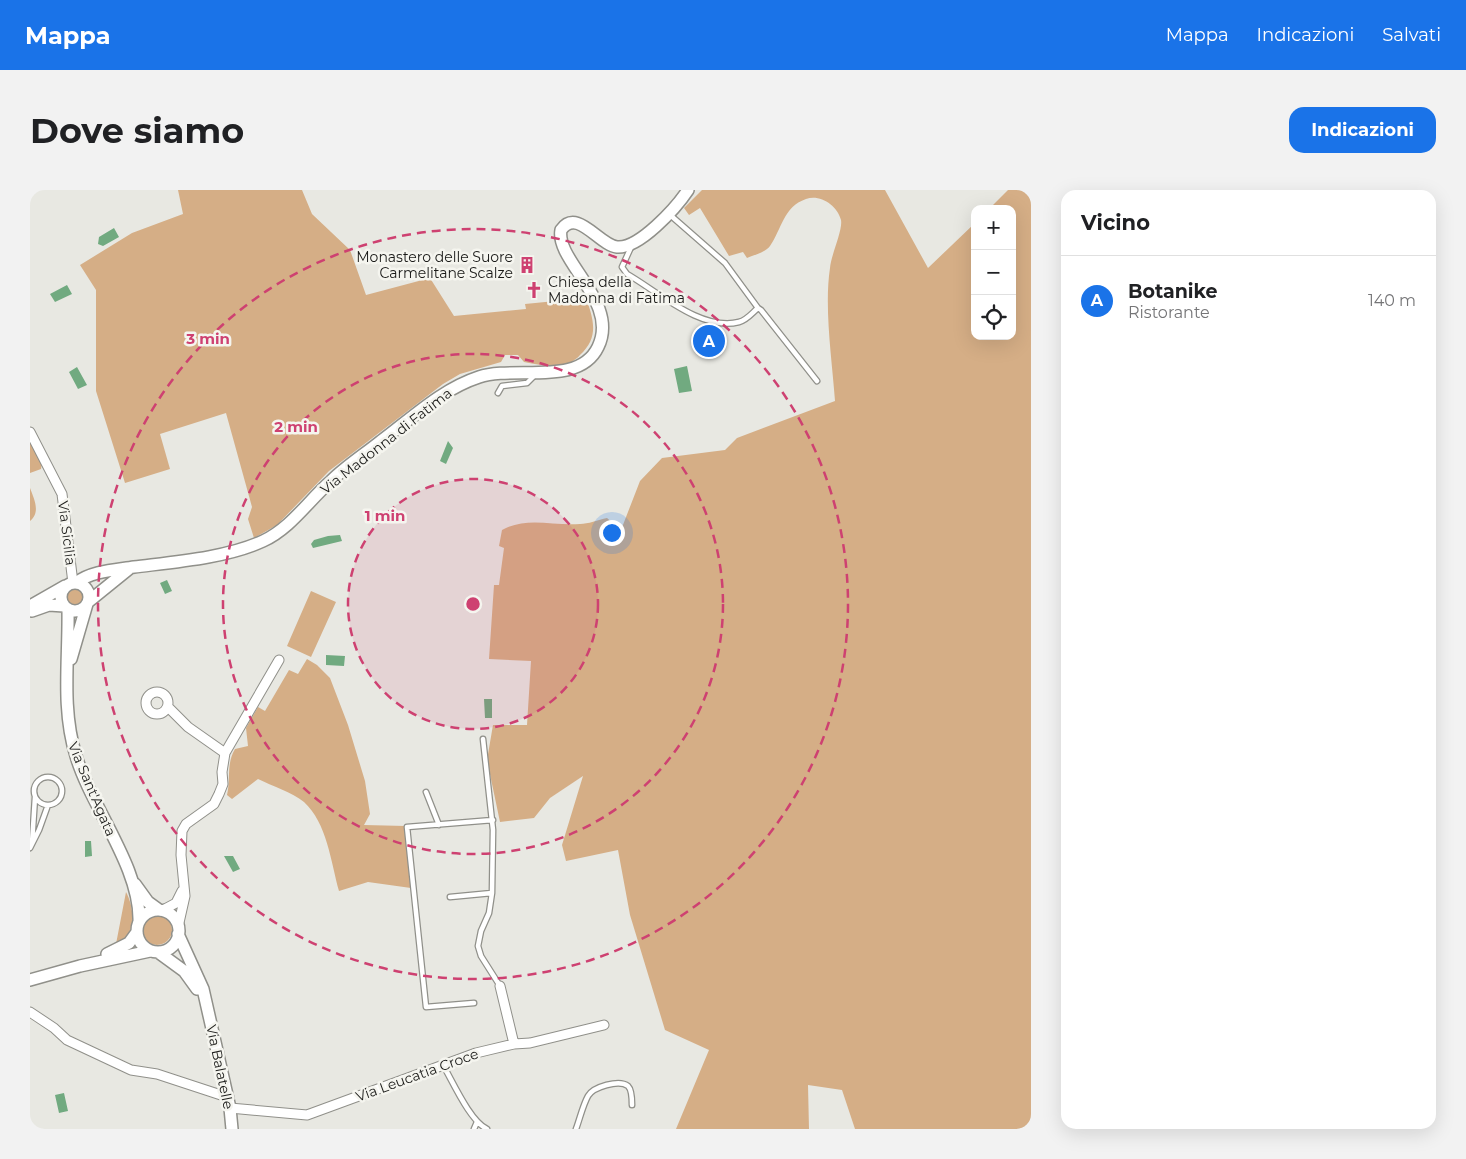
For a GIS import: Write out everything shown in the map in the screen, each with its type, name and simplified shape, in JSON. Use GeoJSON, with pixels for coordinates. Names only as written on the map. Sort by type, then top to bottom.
{"type":"FeatureCollection","features":[{"type":"Feature","properties":{"kind":"main road"},"geometry":{"type":"LineString","coordinates":[[633,244],[668,213],[688,192]]}},
{"type":"Feature","properties":{"kind":"main road","name":"Via Madonna di Fatima"},"geometry":{"type":"LineString","coordinates":[[30,606],[83,578],[132,567],[236,551],[265,540],[295,517],[331,480],[449,391],[482,376],[505,372],[563,372],[578,367],[595,353],[602,335],[602,318],[596,302],[561,239],[564,226],[572,222],[580,224],[609,246],[622,247],[633,244]]}},
{"type":"Feature","properties":{"kind":"main road"},"geometry":{"type":"LineString","coordinates":[[30,612],[49,605],[78,610],[132,567]]}},
{"type":"Feature","properties":{"kind":"main road"},"geometry":{"type":"LineString","coordinates":[[72,584],[87,589],[87,603],[67,672],[66,608],[61,596],[72,584]]}},
{"type":"Feature","properties":{"kind":"main road","name":"Via Sant'Agata"},"geometry":{"type":"LineString","coordinates":[[67,672],[68,722],[76,758],[129,874]]}},
{"type":"Feature","properties":{"kind":"main road"},"geometry":{"type":"LineString","coordinates":[[129,874],[148,902],[172,916],[200,980],[206,1006]]}},
{"type":"Feature","properties":{"kind":"main road"},"geometry":{"type":"LineString","coordinates":[[129,874],[137,902],[141,943],[184,971],[193,981],[206,1006]]}},
{"type":"Feature","properties":{"kind":"main road"},"geometry":{"type":"LineString","coordinates":[[80,966],[122,948],[129,943],[147,913],[160,910]]}},
{"type":"Feature","properties":{"kind":"main road"},"geometry":{"type":"LineString","coordinates":[[30,980],[80,966],[154,952],[174,945],[178,931]]}},
{"type":"Feature","properties":{"kind":"main road","name":"Via Balatelle"},"geometry":{"type":"LineString","coordinates":[[206,1006],[230,1108],[232,1129]]}},
{"type":"Feature","properties":{"kind":"street","name":"Via Sicilia"},"geometry":{"type":"LineString","coordinates":[[30,432],[62,494],[72,584]]}},
{"type":"Feature","properties":{"kind":"street"},"geometry":{"type":"LineString","coordinates":[[178,931],[185,896],[181,854],[182,831],[186,824],[214,804],[223,784],[222,772],[225,753],[280,660]]}},
{"type":"Feature","properties":{"kind":"street"},"geometry":{"type":"LineString","coordinates":[[168,707],[188,727],[225,753]]}},
{"type":"Feature","properties":{"kind":"street"},"geometry":{"type":"LineString","coordinates":[[160,910],[176,903],[184,881]]}},
{"type":"Feature","properties":{"kind":"street"},"geometry":{"type":"LineString","coordinates":[[500,986],[514,1044]]}},
{"type":"Feature","properties":{"kind":"street"},"geometry":{"type":"LineString","coordinates":[[30,1012],[54,1028],[67,1040],[131,1070],[157,1074],[227,1097]]}},
{"type":"Feature","properties":{"kind":"street","name":"Via Leucatia Croce"},"geometry":{"type":"LineString","coordinates":[[230,1108],[307,1115],[476,1053],[604,1026]]}},
{"type":"Feature","properties":{"kind":"lane"},"geometry":{"type":"LineString","coordinates":[[668,213],[725,263],[758,308],[806,365],[817,381]]}},
{"type":"Feature","properties":{"kind":"lane"},"geometry":{"type":"LineString","coordinates":[[633,244],[622,267],[627,274],[694,316],[718,322],[738,322],[748,318],[758,308]]}},
{"type":"Feature","properties":{"kind":"lane"},"geometry":{"type":"LineString","coordinates":[[498,393],[502,386],[527,383],[537,372]]}},
{"type":"Feature","properties":{"kind":"lane"},"geometry":{"type":"LineString","coordinates":[[482,739],[492,820],[492,893],[489,913],[481,931],[478,946],[481,956],[500,986]]}},
{"type":"Feature","properties":{"kind":"lane"},"geometry":{"type":"LineString","coordinates":[[32,843],[35,794],[36,786],[41,780],[49,778],[57,781],[62,788],[61,796],[56,802],[48,805],[38,800],[35,794]]}},
{"type":"Feature","properties":{"kind":"lane"},"geometry":{"type":"LineString","coordinates":[[426,792],[439,825]]}},
{"type":"Feature","properties":{"kind":"lane"},"geometry":{"type":"LineString","coordinates":[[30,848],[40,830],[48,805]]}},
{"type":"Feature","properties":{"kind":"lane"},"geometry":{"type":"LineString","coordinates":[[474,1003],[426,1007],[407,827],[492,820]]}},
{"type":"Feature","properties":{"kind":"lane"},"geometry":{"type":"LineString","coordinates":[[450,897],[492,893]]}},
{"type":"Feature","properties":{"kind":"lane"},"geometry":{"type":"LineString","coordinates":[[443,1065],[477,1122],[487,1129]]}},
{"type":"Feature","properties":{"kind":"lane"},"geometry":{"type":"LineString","coordinates":[[576,1129],[589,1095],[594,1090],[620,1084],[626,1085],[630,1088],[632,1105]]}},
{"type":"Feature","properties":{"kind":"lane"},"geometry":{"type":"LineString","coordinates":[[474,1129],[477,1122]]}},
{"type":"Feature","properties":{"kind":"shaded area"},"geometry":{"type":"Polygon","coordinates":[[[178,190],[302,190],[312,214],[350,250],[366,295],[430,278],[454,316],[526,309],[525,304],[586,298],[593,321],[590,342],[576,359],[562,365],[546,366],[524,362],[518,355],[505,355],[501,362],[460,374],[443,384],[329,471],[277,525],[254,538],[248,519],[252,507],[226,413],[160,434],[170,469],[125,483],[96,391],[96,290],[80,265],[132,233],[183,214],[178,190]]]}},
{"type":"Feature","properties":{"kind":"shaded area"},"geometry":{"type":"Polygon","coordinates":[[[702,190],[885,190],[928,268],[971,227],[971,340],[1016,340],[1016,205],[993,205],[1008,190],[1031,190],[1031,1129],[855,1129],[842,1090],[808,1085],[809,1129],[676,1129],[709,1050],[665,1030],[630,915],[618,850],[566,861],[562,845],[583,776],[550,798],[534,818],[500,822],[487,760],[493,725],[527,725],[531,661],[489,659],[494,585],[499,585],[504,548],[499,546],[502,530],[521,523],[583,524],[607,518],[621,530],[640,481],[662,458],[725,450],[737,438],[835,401],[829,334],[828,283],[841,224],[836,210],[832,205],[817,198],[806,199],[798,203],[792,207],[784,219],[770,246],[766,250],[747,258],[743,252],[729,256],[700,208],[689,215],[684,208],[702,190]]]}},
{"type":"Feature","properties":{"kind":"shaded area"},"geometry":{"type":"Polygon","coordinates":[[[114,228],[119,237],[103,246],[98,244],[99,237],[114,228]]]}},
{"type":"Feature","properties":{"kind":"shaded area"},"geometry":{"type":"Polygon","coordinates":[[[67,285],[72,294],[55,302],[50,294],[67,285]]]}},
{"type":"Feature","properties":{"kind":"shaded area"},"geometry":{"type":"Polygon","coordinates":[[[687,366],[692,391],[679,393],[674,369],[687,366]]]}},
{"type":"Feature","properties":{"kind":"shaded area"},"geometry":{"type":"Polygon","coordinates":[[[77,367],[87,385],[78,389],[69,372],[77,367]]]}},
{"type":"Feature","properties":{"kind":"shaded area"},"geometry":{"type":"Polygon","coordinates":[[[30,440],[42,462],[41,469],[30,473],[30,440]]]}},
{"type":"Feature","properties":{"kind":"shaded area"},"geometry":{"type":"Polygon","coordinates":[[[448,441],[453,448],[446,464],[440,461],[448,441]]]}},
{"type":"Feature","properties":{"kind":"shaded area"},"geometry":{"type":"Polygon","coordinates":[[[30,488],[36,510],[30,521],[30,488]]]}},
{"type":"Feature","properties":{"kind":"shaded area"},"geometry":{"type":"Polygon","coordinates":[[[340,535],[342,541],[313,548],[311,544],[314,540],[340,535]]]}},
{"type":"Feature","properties":{"kind":"shaded area"},"geometry":{"type":"Polygon","coordinates":[[[167,580],[172,591],[165,594],[160,583],[167,580]]]}},
{"type":"Feature","properties":{"kind":"shaded area"},"geometry":{"type":"Polygon","coordinates":[[[70,588],[78,588],[83,593],[81,604],[70,606],[65,601],[65,593],[70,588]]]}},
{"type":"Feature","properties":{"kind":"shaded area"},"geometry":{"type":"Polygon","coordinates":[[[311,591],[336,602],[311,657],[287,646],[311,591]]]}},
{"type":"Feature","properties":{"kind":"shaded area"},"geometry":{"type":"Polygon","coordinates":[[[326,655],[345,656],[344,666],[326,665],[326,655]]]}},
{"type":"Feature","properties":{"kind":"shaded area"},"geometry":{"type":"Polygon","coordinates":[[[307,659],[317,665],[330,678],[348,725],[365,781],[370,814],[364,825],[406,826],[411,888],[368,882],[339,891],[323,832],[312,811],[304,802],[288,792],[258,779],[232,799],[227,795],[232,755],[235,749],[248,746],[246,728],[258,707],[265,711],[289,670],[298,674],[307,659]]]}},
{"type":"Feature","properties":{"kind":"shaded area"},"geometry":{"type":"Polygon","coordinates":[[[484,699],[492,699],[492,718],[485,718],[484,699]]]}},
{"type":"Feature","properties":{"kind":"shaded area"},"geometry":{"type":"Polygon","coordinates":[[[85,841],[91,841],[92,856],[85,857],[85,841]]]}},
{"type":"Feature","properties":{"kind":"shaded area"},"geometry":{"type":"Polygon","coordinates":[[[224,856],[233,856],[240,869],[233,872],[224,856]]]}},
{"type":"Feature","properties":{"kind":"shaded area"},"geometry":{"type":"Polygon","coordinates":[[[126,892],[131,906],[131,929],[123,940],[116,944],[126,892]]]}},
{"type":"Feature","properties":{"kind":"shaded area"},"geometry":{"type":"Polygon","coordinates":[[[157,915],[168,919],[172,930],[168,941],[157,945],[146,941],[142,930],[146,919],[157,915]]]}},
{"type":"Feature","properties":{"kind":"shaded area"},"geometry":{"type":"Polygon","coordinates":[[[64,1093],[68,1111],[59,1113],[55,1095],[64,1093]]]}},
{"type":"Feature","properties":{"kind":"place","name":"Monastero delle Suore Carmelitane Scalze"},"geometry":{"type":"Point","coordinates":[527,265]}},
{"type":"Feature","properties":{"kind":"place","name":"Chiesa della Madonna di Fatima"},"geometry":{"type":"Point","coordinates":[534,290]}},
{"type":"Feature","properties":{"kind":"place","name":"Botanike"},"geometry":{"type":"Point","coordinates":[709,341]}}]}
